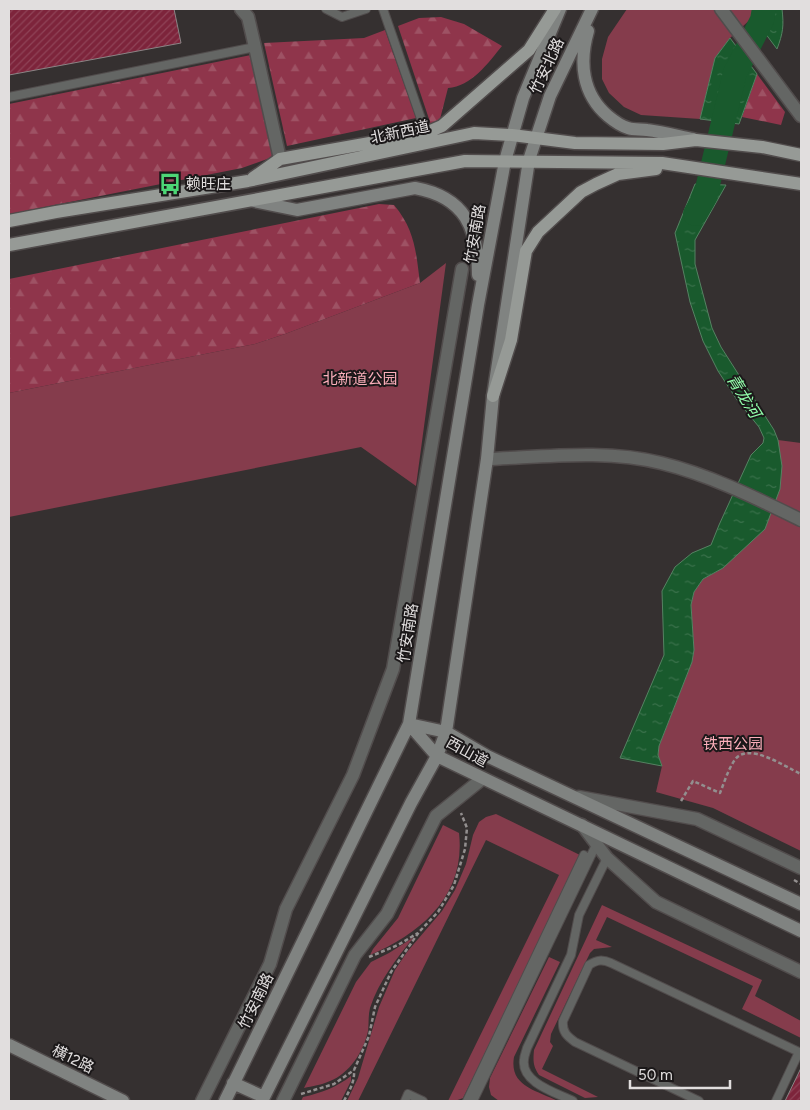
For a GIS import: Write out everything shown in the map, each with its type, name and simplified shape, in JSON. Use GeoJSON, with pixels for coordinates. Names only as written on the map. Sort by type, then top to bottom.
{"type":"FeatureCollection","features":[{"type":"Feature","properties":{"kind":"main road"},"geometry":{"type":"LineString","coordinates":[[248,182],[280,159],[426,133],[442,126],[529,50],[555,9]]}},
{"type":"Feature","properties":{"kind":"main road","name":"竹安北路"},"geometry":{"type":"LineString","coordinates":[[512,135],[523,98],[560,9]]}},
{"type":"Feature","properties":{"kind":"main road"},"geometry":{"type":"LineString","coordinates":[[593,9],[583,49],[584,68],[587,87],[602,112],[627,128],[696,140]]}},
{"type":"Feature","properties":{"kind":"main road","name":"竹安北路"},"geometry":{"type":"LineString","coordinates":[[536,138],[550,96],[593,9]]}},
{"type":"Feature","properties":{"kind":"main road","name":"北新西道"},"geometry":{"type":"LineString","coordinates":[[9,221],[248,182],[474,133],[512,135],[575,144],[663,144],[696,140],[762,147],[801,155]]}},
{"type":"Feature","properties":{"kind":"main road","name":"竹安南路"},"geometry":{"type":"LineString","coordinates":[[226,1101],[233,1083],[409,724],[478,305],[505,161],[512,135]]}},
{"type":"Feature","properties":{"kind":"main road"},"geometry":{"type":"LineString","coordinates":[[233,1083],[263,1099],[411,803],[437,756],[446,732],[487,459],[493,396],[529,160],[536,138]]}},
{"type":"Feature","properties":{"kind":"main road"},"geometry":{"type":"LineString","coordinates":[[9,245],[466,161],[529,160],[662,163],[801,184]]}},
{"type":"Feature","properties":{"kind":"main road"},"geometry":{"type":"LineString","coordinates":[[493,396],[512,340],[526,251],[538,232],[580,192],[596,184],[618,174],[680,166]]}},
{"type":"Feature","properties":{"kind":"main road"},"geometry":{"type":"LineString","coordinates":[[254,201],[297,210],[415,188],[443,196],[456,204],[467,218],[473,230],[478,258],[478,305]]}},
{"type":"Feature","properties":{"kind":"main road","name":"西山道"},"geometry":{"type":"LineString","coordinates":[[409,724],[446,732],[487,756],[801,904]]}},
{"type":"Feature","properties":{"kind":"main road","name":"西山道"},"geometry":{"type":"LineString","coordinates":[[409,724],[437,756],[801,931]]}},
{"type":"Feature","properties":{"kind":"main road","name":"横12路"},"geometry":{"type":"LineString","coordinates":[[9,1046],[123,1101]]}},
{"type":"Feature","properties":{"kind":"street"},"geometry":{"type":"LineString","coordinates":[[241,9],[248,17],[256,47],[280,159]]}},
{"type":"Feature","properties":{"kind":"street"},"geometry":{"type":"LineString","coordinates":[[721,9],[801,116]]}},
{"type":"Feature","properties":{"kind":"street"},"geometry":{"type":"LineString","coordinates":[[202,1101],[270,964],[286,909],[353,775],[393,669],[462,269]]}},
{"type":"Feature","properties":{"kind":"street"},"geometry":{"type":"LineString","coordinates":[[487,459],[599,456],[631,458],[660,463],[723,484],[797,518]]}},
{"type":"Feature","properties":{"kind":"street"},"geometry":{"type":"LineString","coordinates":[[283,1101],[355,955],[387,914],[436,816],[482,779]]}},
{"type":"Feature","properties":{"kind":"street"},"geometry":{"type":"LineString","coordinates":[[570,795],[697,819],[801,868]]}},
{"type":"Feature","properties":{"kind":"street"},"geometry":{"type":"LineString","coordinates":[[582,825],[607,858],[656,902],[801,972]]}},
{"type":"Feature","properties":{"kind":"lane"},"geometry":{"type":"LineString","coordinates":[[326,9],[342,18],[366,9]]}},
{"type":"Feature","properties":{"kind":"lane"},"geometry":{"type":"LineString","coordinates":[[383,9],[426,133]]}},
{"type":"Feature","properties":{"kind":"lane"},"geometry":{"type":"LineString","coordinates":[[9,97],[256,47]]}},
{"type":"Feature","properties":{"kind":"lane"},"geometry":{"type":"LineString","coordinates":[[472,1100],[596,845]]}},
{"type":"Feature","properties":{"kind":"lane"},"geometry":{"type":"LineString","coordinates":[[472,1100],[584,855]]}},
{"type":"Feature","properties":{"kind":"lane"},"geometry":{"type":"LineString","coordinates":[[573,1101],[532,1079],[525,1071],[523,1061],[526,1048],[571,955],[579,915],[607,858]]}},
{"type":"Feature","properties":{"kind":"lane"},"geometry":{"type":"LineString","coordinates":[[699,1101],[575,1042],[567,1036],[562,1029],[563,1021],[589,965],[603,960],[611,962],[799,1052],[798,1061],[776,1101]]}},
{"type":"Feature","properties":{"kind":"lane"},"geometry":{"type":"LineString","coordinates":[[404,1101],[408,1094],[423,1101]]}},
{"type":"Feature","properties":{"kind":"path"},"geometry":{"type":"LineString","coordinates":[[681,801],[692,781],[720,793],[734,761],[739,755],[744,753],[757,753],[801,774]]}},
{"type":"Feature","properties":{"kind":"path"},"geometry":{"type":"LineString","coordinates":[[297,1095],[334,1084],[354,1070],[366,1046],[381,990],[419,932],[446,901],[454,885],[465,849],[467,828],[459,807]]}},
{"type":"Feature","properties":{"kind":"path"},"geometry":{"type":"LineString","coordinates":[[364,960],[393,948],[419,932]]}},
{"type":"Feature","properties":{"kind":"path"},"geometry":{"type":"LineString","coordinates":[[344,1101],[355,1078],[354,1070]]}},
{"type":"Feature","properties":{"kind":"green space"},"geometry":{"type":"Polygon","coordinates":[[[627,9],[754,9],[753,17],[730,38],[715,58],[700,119],[641,115],[624,107],[609,93],[602,79],[602,59],[608,37],[627,9]]]}},
{"type":"Feature","properties":{"kind":"green space"},"geometry":{"type":"Polygon","coordinates":[[[441,17],[464,24],[502,46],[479,73],[456,87],[448,88],[439,123],[431,125],[398,26],[419,18],[441,17]]]}},
{"type":"Feature","properties":{"kind":"green space"},"geometry":{"type":"Polygon","coordinates":[[[385,30],[416,118],[287,146],[264,43],[364,38],[385,30]]]}},
{"type":"Feature","properties":{"kind":"green space"},"geometry":{"type":"Polygon","coordinates":[[[251,55],[273,154],[270,158],[242,168],[9,214],[9,104],[251,55]]]}},
{"type":"Feature","properties":{"kind":"green space"},"geometry":{"type":"Polygon","coordinates":[[[757,74],[785,112],[781,125],[742,117],[757,74]]]}},
{"type":"Feature","properties":{"kind":"green space"},"geometry":{"type":"Polygon","coordinates":[[[379,204],[394,205],[406,223],[413,242],[420,283],[255,344],[9,393],[9,279],[379,204]]]}},
{"type":"Feature","properties":{"kind":"green space","name":"北新道公园"},"geometry":{"type":"Polygon","coordinates":[[[446,263],[416,486],[361,447],[9,517],[9,393],[255,344],[420,283],[446,263]]]}},
{"type":"Feature","properties":{"kind":"green space","name":"铁西公园"},"geometry":{"type":"Polygon","coordinates":[[[778,440],[801,443],[801,851],[713,808],[656,792],[662,766],[658,755],[659,746],[692,662],[694,649],[691,605],[694,592],[703,579],[723,568],[780,489],[778,440]]]}},
{"type":"Feature","properties":{"kind":"green space"},"geometry":{"type":"Polygon","coordinates":[[[496,814],[582,856],[463,1098],[448,1101],[559,875],[486,840],[358,1101],[347,1101],[358,1078],[379,1007],[395,970],[407,952],[442,911],[455,890],[466,864],[473,835],[479,822],[486,817],[496,814]]]}},
{"type":"Feature","properties":{"kind":"green space"},"geometry":{"type":"Polygon","coordinates":[[[443,825],[459,833],[459,855],[455,875],[448,893],[437,909],[423,923],[389,946],[370,955],[398,918],[443,825]]]}},
{"type":"Feature","properties":{"kind":"green space"},"geometry":{"type":"Polygon","coordinates":[[[602,905],[762,980],[755,996],[801,1021],[801,1038],[742,1009],[753,986],[607,917],[596,940],[612,947],[594,949],[590,953],[551,1034],[550,1042],[553,1046],[542,1069],[598,1097],[585,1098],[539,1075],[534,1063],[534,1050],[602,905]]]}},
{"type":"Feature","properties":{"kind":"green space"},"geometry":{"type":"Polygon","coordinates":[[[414,937],[383,979],[378,989],[370,1008],[366,1039],[355,1061],[337,1078],[324,1084],[304,1088],[356,982],[371,962],[414,937]]]}},
{"type":"Feature","properties":{"kind":"green space"},"geometry":{"type":"Polygon","coordinates":[[[549,957],[560,962],[514,1057],[514,1067],[516,1075],[526,1086],[558,1101],[499,1101],[491,1095],[489,1087],[490,1078],[549,957]]]}},
{"type":"Feature","properties":{"kind":"green space"},"geometry":{"type":"Polygon","coordinates":[[[351,1076],[351,1081],[341,1101],[301,1101],[303,1097],[328,1089],[351,1076]]]}},
{"type":"Feature","properties":{"kind":"water"},"geometry":{"type":"Polygon","coordinates":[[[754,9],[782,9],[781,38],[777,49],[753,17],[754,9]]]}},
{"type":"Feature","properties":{"kind":"water"},"geometry":{"type":"Polygon","coordinates":[[[730,38],[757,74],[739,124],[700,119],[715,58],[730,38]]]}},
{"type":"Feature","properties":{"kind":"water"},"geometry":{"type":"Polygon","coordinates":[[[695,184],[726,185],[695,240],[695,264],[712,328],[721,347],[774,430],[778,440],[782,466],[780,489],[765,529],[723,568],[703,579],[694,592],[691,605],[694,650],[692,662],[659,746],[658,755],[662,766],[620,758],[664,655],[662,591],[675,567],[692,553],[711,545],[751,455],[763,443],[764,438],[759,427],[737,400],[718,371],[703,341],[690,302],[675,233],[695,184]]]}},
{"type":"Feature","properties":{"kind":"building"},"geometry":{"type":"Polygon","coordinates":[[[9,9],[174,9],[181,43],[9,75],[9,9]]]}},
{"type":"Feature","properties":{"kind":"building"},"geometry":{"type":"Polygon","coordinates":[[[801,1068],[801,1101],[785,1101],[801,1068]]]}},
{"type":"Feature","properties":{"kind":"waterway","name":"青龙河"},"geometry":{"type":"LineString","coordinates":[[695,214],[705,197],[735,73],[762,20],[764,9]]}},
{"type":"Feature","properties":{"kind":"place","name":"赖旺庄"},"geometry":{"type":"Point","coordinates":[170,184]}}]}
